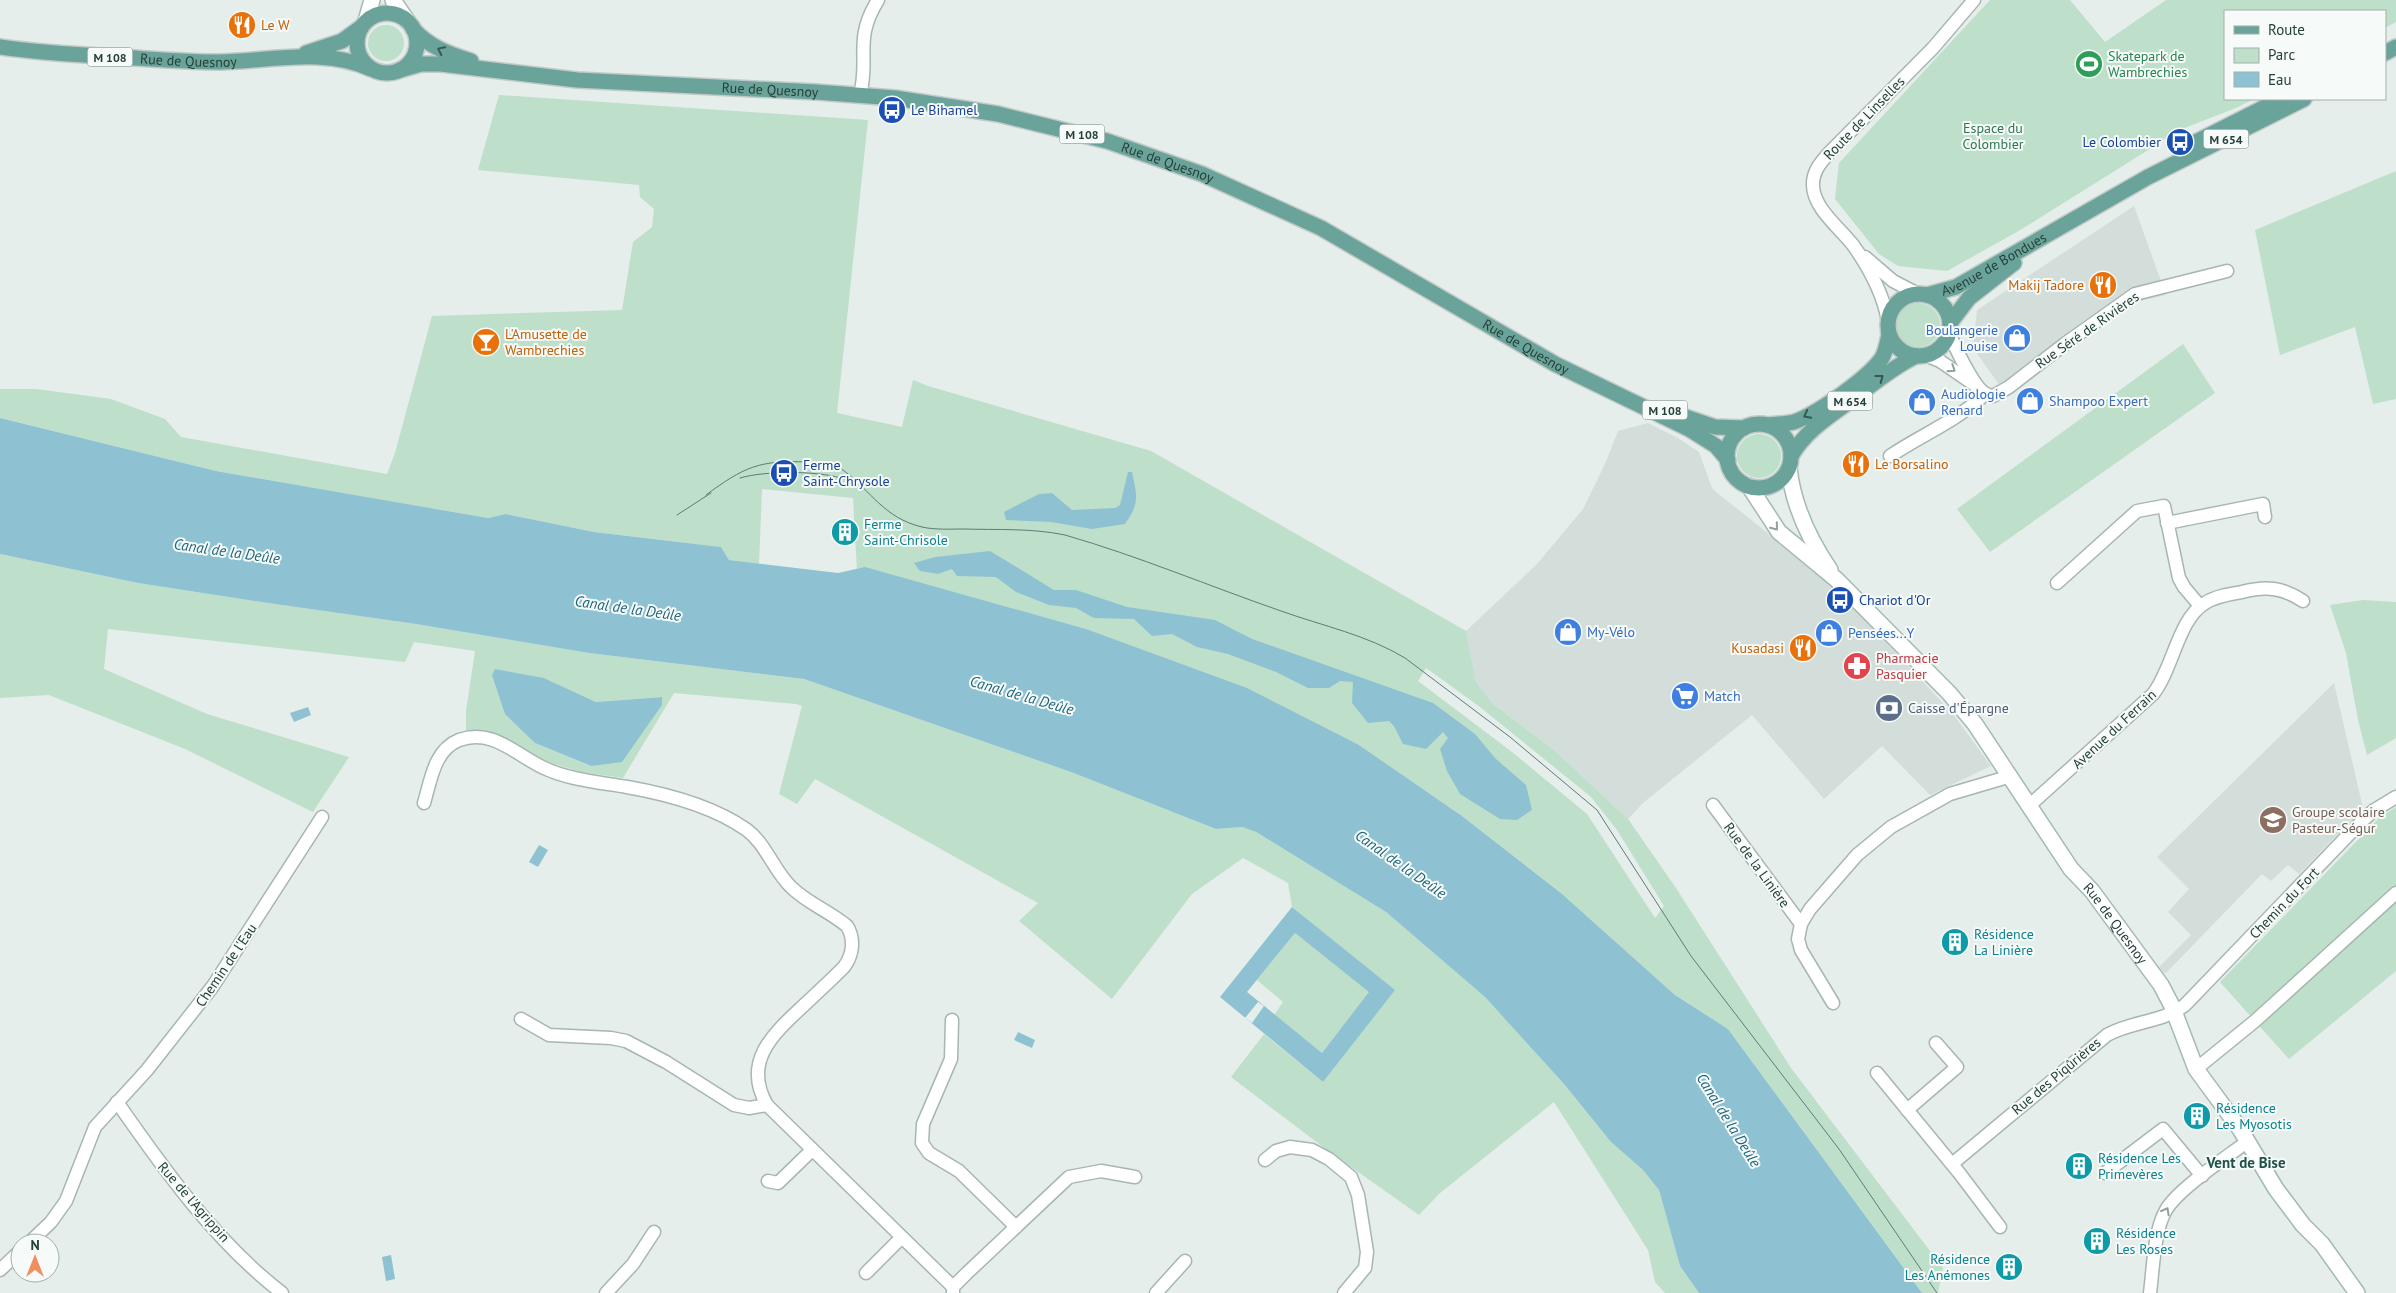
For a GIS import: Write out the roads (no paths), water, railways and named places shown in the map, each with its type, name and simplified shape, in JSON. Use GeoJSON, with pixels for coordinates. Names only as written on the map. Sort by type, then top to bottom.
{"type":"FeatureCollection","features":[{"type":"Feature","properties":{"kind":"main road"},"geometry":{"type":"LineString","coordinates":[[385,13],[397,15],[410,25],[416,37],[416,50],[410,62],[400,70],[388,73],[371,69],[364,64],[358,53],[357,40],[363,25],[373,16],[385,13]]}},
{"type":"Feature","properties":{"kind":"main road","name":"Rue de Quesnoy"},"geometry":{"type":"LineString","coordinates":[[287,58],[342,41],[363,25]]}},
{"type":"Feature","properties":{"kind":"main road","name":"Rue de Quesnoy"},"geometry":{"type":"LineString","coordinates":[[410,25],[427,42],[452,55],[521,74]]}},
{"type":"Feature","properties":{"kind":"main road","name":"Rue de Quesnoy"},"geometry":{"type":"LineString","coordinates":[[0,47],[45,52],[191,61],[287,58],[348,60],[371,69]]}},
{"type":"Feature","properties":{"kind":"main road","name":"Rue de Quesnoy"},"geometry":{"type":"LineString","coordinates":[[400,70],[412,66],[431,64],[577,80],[860,95],[972,109],[1034,122],[1108,141],[1202,174],[1321,228],[1555,364],[1697,434],[1716,446],[1728,460]]}},
{"type":"Feature","properties":{"kind":"main road","name":"Avenue de Bondues"},"geometry":{"type":"LineString","coordinates":[[2148,177],[2174,154],[2280,100]]}},
{"type":"Feature","properties":{"kind":"main road","name":"Avenue de Bondues"},"geometry":{"type":"LineString","coordinates":[[1922,295],[1956,288],[2148,177],[2302,100]]}},
{"type":"Feature","properties":{"kind":"main road","name":"Avenue de Bondues"},"geometry":{"type":"LineString","coordinates":[[1949,326],[1972,295],[2059,230]]}},
{"type":"Feature","properties":{"kind":"main road"},"geometry":{"type":"LineString","coordinates":[[1922,295],[1943,306],[1949,326],[1943,345],[1935,352],[1921,356],[1900,350],[1888,328],[1891,310],[1898,302],[1907,296],[1922,295]]}},
{"type":"Feature","properties":{"kind":"main road","name":"M 654"},"geometry":{"type":"LineString","coordinates":[[1767,425],[1796,421],[1845,391],[1877,364],[1884,353],[1888,328]]}},
{"type":"Feature","properties":{"kind":"main road","name":"M 654"},"geometry":{"type":"LineString","coordinates":[[1790,462],[1802,440],[1817,425],[1894,368],[1921,356]]}},
{"type":"Feature","properties":{"kind":"main road","name":"Rue de Quesnoy"},"geometry":{"type":"LineString","coordinates":[[1590,380],[1711,426],[1744,428]]}},
{"type":"Feature","properties":{"kind":"main road"},"geometry":{"type":"LineString","coordinates":[[1755,424],[1767,425],[1776,429],[1784,436],[1789,445],[1790,462],[1781,479],[1773,484],[1760,488],[1749,486],[1734,476],[1728,460],[1730,442],[1744,428],[1755,424]]}},
{"type":"Feature","properties":{"kind":"street"},"geometry":{"type":"LineString","coordinates":[[363,25],[372,0]]}},
{"type":"Feature","properties":{"kind":"street"},"geometry":{"type":"LineString","coordinates":[[393,0],[410,25]]}},
{"type":"Feature","properties":{"kind":"street"},"geometry":{"type":"LineString","coordinates":[[860,95],[863,82],[862,54],[864,30],[878,0]]}},
{"type":"Feature","properties":{"kind":"street","name":"Route de Linselles"},"geometry":{"type":"LineString","coordinates":[[1922,295],[1893,281],[1853,245],[1823,209],[1814,195],[1812,187],[1815,171],[1829,152],[1933,48],[1974,0]]}},
{"type":"Feature","properties":{"kind":"street","name":"Route de Linselles"},"geometry":{"type":"LineString","coordinates":[[1853,245],[1878,286],[1888,328]]}},
{"type":"Feature","properties":{"kind":"street","name":"Rue Séré de Rivières"},"geometry":{"type":"LineString","coordinates":[[1890,456],[1916,438],[1937,430],[1972,405],[1981,390],[1993,396],[2005,390],[2066,343],[2135,294],[2227,272]]}},
{"type":"Feature","properties":{"kind":"street"},"geometry":{"type":"LineString","coordinates":[[1949,326],[1953,342],[1981,390]]}},
{"type":"Feature","properties":{"kind":"street"},"geometry":{"type":"LineString","coordinates":[[1921,356],[1940,361],[1981,390]]}},
{"type":"Feature","properties":{"kind":"street","name":"Rue de Quesnoy"},"geometry":{"type":"LineString","coordinates":[[1790,462],[1794,496],[1806,530],[1837,580]]}},
{"type":"Feature","properties":{"kind":"street","name":"Rue de Quesnoy"},"geometry":{"type":"LineString","coordinates":[[1749,486],[1778,532],[1837,580],[1966,712],[2011,776],[2071,869],[2092,891],[2161,985],[2196,1069],[2248,1141],[2276,1189],[2303,1226],[2322,1244],[2357,1293]]}},
{"type":"Feature","properties":{"kind":"street"},"geometry":{"type":"LineString","coordinates":[[2167,523],[2263,504],[2265,517]]}},
{"type":"Feature","properties":{"kind":"street"},"geometry":{"type":"LineString","coordinates":[[2057,583],[2137,511],[2164,506],[2179,578],[2200,606],[2227,595],[2268,587],[2289,592],[2304,601]]}},
{"type":"Feature","properties":{"kind":"street","name":"Avenue du Ferrain"},"geometry":{"type":"LineString","coordinates":[[2030,805],[2153,694],[2162,680],[2187,624],[2200,606]]}},
{"type":"Feature","properties":{"kind":"street"},"geometry":{"type":"LineString","coordinates":[[424,803],[437,760],[446,748],[460,740],[486,737],[503,743],[554,772],[671,797],[716,814],[753,835],[790,887],[814,906],[847,926],[852,943],[850,956],[844,967],[776,1032],[766,1046],[760,1062],[758,1078],[761,1095],[767,1105],[953,1290],[1016,1227],[1069,1178],[1101,1172],[1134,1173]]}},
{"type":"Feature","properties":{"kind":"street","name":"Rue de la Linière"},"geometry":{"type":"LineString","coordinates":[[1713,806],[1801,924],[1810,909],[1851,861],[1891,827],[1950,794],[2011,776]]}},
{"type":"Feature","properties":{"kind":"street","name":"Chemin du Fort"},"geometry":{"type":"LineString","coordinates":[[2174,1013],[2192,998],[2362,821],[2396,797]]}},
{"type":"Feature","properties":{"kind":"street","name":"Chemin de l'Eau"},"geometry":{"type":"LineString","coordinates":[[39,1233],[60,1212],[74,1186],[95,1127],[161,1054],[213,986],[322,817]]}},
{"type":"Feature","properties":{"kind":"street"},"geometry":{"type":"LineString","coordinates":[[2196,1069],[2255,1021],[2396,893]]}},
{"type":"Feature","properties":{"kind":"street"},"geometry":{"type":"LineString","coordinates":[[1801,924],[1798,934],[1799,945],[1833,1002]]}},
{"type":"Feature","properties":{"kind":"street","name":"Rue des Piqûrières"},"geometry":{"type":"LineString","coordinates":[[1952,1164],[2107,1034],[2119,1028],[2174,1013]]}},
{"type":"Feature","properties":{"kind":"street"},"geometry":{"type":"LineString","coordinates":[[521,1019],[534,1029],[549,1035],[611,1038],[626,1041],[666,1062],[734,1105],[748,1108],[767,1105]]}},
{"type":"Feature","properties":{"kind":"street"},"geometry":{"type":"LineString","coordinates":[[952,1020],[950,1059],[923,1124],[922,1143],[929,1153],[959,1172],[1016,1227]]}},
{"type":"Feature","properties":{"kind":"street"},"geometry":{"type":"LineString","coordinates":[[1907,1110],[1957,1068],[1936,1042]]}},
{"type":"Feature","properties":{"kind":"street"},"geometry":{"type":"LineString","coordinates":[[1876,1073],[1952,1164],[2000,1227]]}},
{"type":"Feature","properties":{"kind":"street","name":"Rue de l'Agrippin"},"geometry":{"type":"LineString","coordinates":[[117,1102],[185,1196],[258,1273],[282,1293]]}},
{"type":"Feature","properties":{"kind":"street"},"geometry":{"type":"LineString","coordinates":[[2105,1173],[2164,1129],[2202,1176]]}},
{"type":"Feature","properties":{"kind":"street"},"geometry":{"type":"LineString","coordinates":[[2150,1293],[2162,1216],[2171,1202],[2248,1141]]}},
{"type":"Feature","properties":{"kind":"street"},"geometry":{"type":"LineString","coordinates":[[1265,1160],[1276,1151],[1290,1148],[1312,1150],[1329,1159],[1351,1177],[1358,1195],[1367,1252],[1364,1268],[1344,1293]]}},
{"type":"Feature","properties":{"kind":"street"},"geometry":{"type":"LineString","coordinates":[[768,1181],[778,1183],[812,1150]]}},
{"type":"Feature","properties":{"kind":"street"},"geometry":{"type":"LineString","coordinates":[[606,1293],[633,1264],[654,1232]]}},
{"type":"Feature","properties":{"kind":"street"},"geometry":{"type":"LineString","coordinates":[[866,1273],[901,1238]]}},
{"type":"Feature","properties":{"kind":"street"},"geometry":{"type":"LineString","coordinates":[[0,1270],[10,1260]]}},
{"type":"Feature","properties":{"kind":"street"},"geometry":{"type":"LineString","coordinates":[[1156,1293],[1185,1261]]}},
{"type":"Feature","properties":{"kind":"water","name":"Canal de la Deûle"},"geometry":{"type":"Polygon","coordinates":[[[0,418],[216,471],[488,518],[506,514],[594,532],[721,547],[729,560],[838,573],[865,567],[1086,629],[1247,688],[1359,745],[1462,816],[1561,893],[1675,995],[1728,1029],[1922,1293],[1699,1293],[1680,1266],[1659,1190],[1643,1170],[1611,1142],[1564,1084],[1485,997],[1386,912],[1256,832],[1242,827],[1216,829],[1071,772],[804,679],[589,653],[416,624],[138,583],[0,554],[0,418]]]}},
{"type":"Feature","properties":{"kind":"water"},"geometry":{"type":"Polygon","coordinates":[[[1128,472],[1132,472],[1136,499],[1130,517],[1125,524],[1092,529],[1051,522],[1006,520],[1004,512],[1039,494],[1052,493],[1072,510],[1115,508],[1120,505],[1128,472]]]}},
{"type":"Feature","properties":{"kind":"water"},"geometry":{"type":"Polygon","coordinates":[[[990,551],[1054,590],[1076,590],[1127,607],[1215,620],[1252,639],[1433,703],[1475,734],[1496,759],[1526,785],[1532,810],[1517,820],[1500,819],[1460,794],[1447,771],[1440,749],[1448,738],[1443,732],[1426,749],[1403,744],[1394,726],[1389,721],[1368,723],[1352,703],[1353,682],[1340,681],[1329,688],[1308,688],[1276,672],[1228,654],[1197,647],[1172,634],[1152,636],[1134,619],[1094,618],[1076,608],[1049,605],[1016,592],[996,577],[957,576],[952,569],[938,574],[920,571],[914,563],[935,557],[990,551]]]}},
{"type":"Feature","properties":{"kind":"water"},"geometry":{"type":"Polygon","coordinates":[[[495,669],[544,678],[596,702],[662,697],[662,705],[622,762],[591,766],[535,743],[505,714],[492,675],[495,669]]]}},
{"type":"Feature","properties":{"kind":"water"},"geometry":{"type":"Polygon","coordinates":[[[308,707],[311,715],[294,722],[290,713],[308,707]]]}},
{"type":"Feature","properties":{"kind":"water"},"geometry":{"type":"Polygon","coordinates":[[[539,845],[548,850],[538,867],[529,862],[539,845]]]}},
{"type":"Feature","properties":{"kind":"water"},"geometry":{"type":"Polygon","coordinates":[[[1292,907],[1395,990],[1323,1082],[1220,997],[1292,907]],[[1295,933],[1247,992],[1322,1053],[1369,992],[1295,933]]]}},
{"type":"Feature","properties":{"kind":"water"},"geometry":{"type":"Polygon","coordinates":[[[1018,1032],[1035,1040],[1032,1048],[1014,1040],[1018,1032]]]}},
{"type":"Feature","properties":{"kind":"water"},"geometry":{"type":"Polygon","coordinates":[[[391,1255],[395,1279],[386,1281],[382,1257],[391,1255]]]}},
{"type":"Feature","properties":{"kind":"tram line"},"geometry":{"type":"LineString","coordinates":[[706,495],[742,472],[764,464],[776,462],[831,464],[839,467],[853,478],[888,511],[909,523],[932,529],[1027,530],[1065,535],[1119,552],[1281,611],[1360,637],[1405,658],[1510,737],[1597,810],[1691,956],[1839,1149],[1937,1293]]}},
{"type":"Feature","properties":{"kind":"tram line"},"geometry":{"type":"LineString","coordinates":[[740,478],[752,475],[797,472],[828,475],[853,482]]}},
{"type":"Feature","properties":{"kind":"tram line"},"geometry":{"type":"LineString","coordinates":[[677,515],[711,493]]}},
{"type":"Feature","properties":{"kind":"place","name":"Le W"},"geometry":{"type":"Point","coordinates":[242,25]}},
{"type":"Feature","properties":{"kind":"place","name":"Skatepark de Wambrechies"},"geometry":{"type":"Point","coordinates":[2089,64]}},
{"type":"Feature","properties":{"kind":"place","name":"Le Bihamel"},"geometry":{"type":"Point","coordinates":[892,110]}},
{"type":"Feature","properties":{"kind":"place","name":"Le Colombier"},"geometry":{"type":"Point","coordinates":[2180,142]}},
{"type":"Feature","properties":{"kind":"place","name":"Makij Tadore"},"geometry":{"type":"Point","coordinates":[2103,285]}},
{"type":"Feature","properties":{"kind":"place","name":"Boulangerie Louise"},"geometry":{"type":"Point","coordinates":[2017,338]}},
{"type":"Feature","properties":{"kind":"place","name":"L'Amusette de Wambrechies"},"geometry":{"type":"Point","coordinates":[486,342]}},
{"type":"Feature","properties":{"kind":"place","name":"Shampoo Expert"},"geometry":{"type":"Point","coordinates":[2030,401]}},
{"type":"Feature","properties":{"kind":"place","name":"Audiologie Renard"},"geometry":{"type":"Point","coordinates":[1922,402]}},
{"type":"Feature","properties":{"kind":"place","name":"Le Borsalino"},"geometry":{"type":"Point","coordinates":[1856,464]}},
{"type":"Feature","properties":{"kind":"place","name":"Ferme Saint-Chrysole"},"geometry":{"type":"Point","coordinates":[784,473]}},
{"type":"Feature","properties":{"kind":"place","name":"Ferme Saint-Chrisole"},"geometry":{"type":"Point","coordinates":[845,532]}},
{"type":"Feature","properties":{"kind":"place","name":"Chariot d'Or"},"geometry":{"type":"Point","coordinates":[1840,600]}},
{"type":"Feature","properties":{"kind":"place","name":"My-Vélo"},"geometry":{"type":"Point","coordinates":[1568,632]}},
{"type":"Feature","properties":{"kind":"place","name":"Pensées...Y"},"geometry":{"type":"Point","coordinates":[1829,633]}},
{"type":"Feature","properties":{"kind":"place","name":"Kusadasi"},"geometry":{"type":"Point","coordinates":[1803,648]}},
{"type":"Feature","properties":{"kind":"place","name":"Pharmacie Pasquier"},"geometry":{"type":"Point","coordinates":[1857,666]}},
{"type":"Feature","properties":{"kind":"place","name":"Match"},"geometry":{"type":"Point","coordinates":[1685,696]}},
{"type":"Feature","properties":{"kind":"place","name":"Caisse d'Épargne"},"geometry":{"type":"Point","coordinates":[1889,708]}},
{"type":"Feature","properties":{"kind":"place","name":"Groupe scolaire Pasteur-Ségur"},"geometry":{"type":"Point","coordinates":[2273,820]}},
{"type":"Feature","properties":{"kind":"place","name":"Résidence La Linière"},"geometry":{"type":"Point","coordinates":[1955,942]}},
{"type":"Feature","properties":{"kind":"place","name":"Résidence Les Myosotis"},"geometry":{"type":"Point","coordinates":[2197,1116]}},
{"type":"Feature","properties":{"kind":"place","name":"Résidence Les Primevères"},"geometry":{"type":"Point","coordinates":[2079,1166]}},
{"type":"Feature","properties":{"kind":"place","name":"Résidence Les Roses"},"geometry":{"type":"Point","coordinates":[2097,1241]}},
{"type":"Feature","properties":{"kind":"place","name":"Résidence Les Anémones"},"geometry":{"type":"Point","coordinates":[2009,1267]}},
{"type":"Feature","properties":{"kind":"district","name":"Vent de Bise"},"geometry":{"type":"Point","coordinates":[2246,1162]}},
{"type":"Feature","properties":{"kind":"park label","name":"Espace du Colombier"},"geometry":{"type":"Point","coordinates":[1993,136]}}]}
